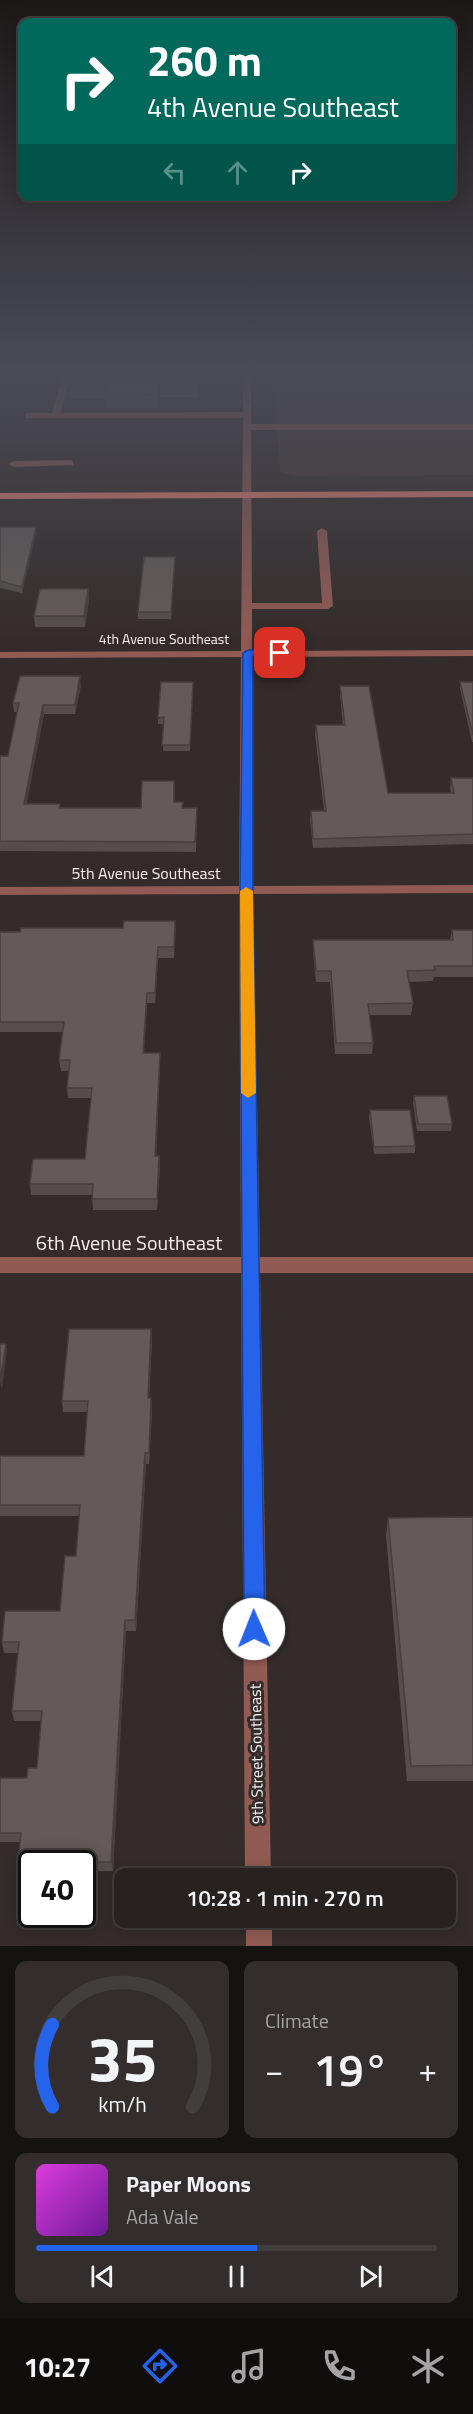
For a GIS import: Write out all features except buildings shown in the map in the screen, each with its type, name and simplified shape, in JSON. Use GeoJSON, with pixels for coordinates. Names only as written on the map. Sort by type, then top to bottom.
{"type":"FeatureCollection","features":[{"type":"Feature","properties":{"kind":"main road"},"geometry":{"type":"LineString","coordinates":[[0,496],[473,494]]}},
{"type":"Feature","properties":{"kind":"street","name":"9th Street Southeast"},"geometry":{"type":"LineString","coordinates":[[246,461],[249,1266],[258,1868]]}},
{"type":"Feature","properties":{"kind":"street"},"geometry":{"type":"LineString","coordinates":[[14,464],[70,464]]}},
{"type":"Feature","properties":{"kind":"street"},"geometry":{"type":"LineString","coordinates":[[247,606],[328,606],[322,531]]}},
{"type":"Feature","properties":{"kind":"street","name":"4th Avenue Southeast"},"geometry":{"type":"LineString","coordinates":[[0,655],[473,653]]}},
{"type":"Feature","properties":{"kind":"street","name":"5th Avenue Southeast"},"geometry":{"type":"LineString","coordinates":[[0,891],[473,889]]}},
{"type":"Feature","properties":{"kind":"street","name":"6th Avenue Southeast"},"geometry":{"type":"LineString","coordinates":[[0,1265],[473,1265]]}},
{"type":"Feature","properties":{"kind":"street"},"geometry":{"type":"LineString","coordinates":[[259,1928],[259,1946]]}},
{"type":"Feature","properties":{"kind":"shaded area"},"geometry":{"type":"Polygon","coordinates":[[[279,461],[473,461],[473,475],[293,476],[280,471],[279,461]]]}},
{"type":"Feature","properties":{"kind":"slow traffic"},"geometry":{"type":"LineString","coordinates":[[246,891],[248,1093]]}},
{"type":"Feature","properties":{"kind":"route"},"geometry":{"type":"LineString","coordinates":[[254,1629],[246,891],[248,653],[280,653]]}}]}
